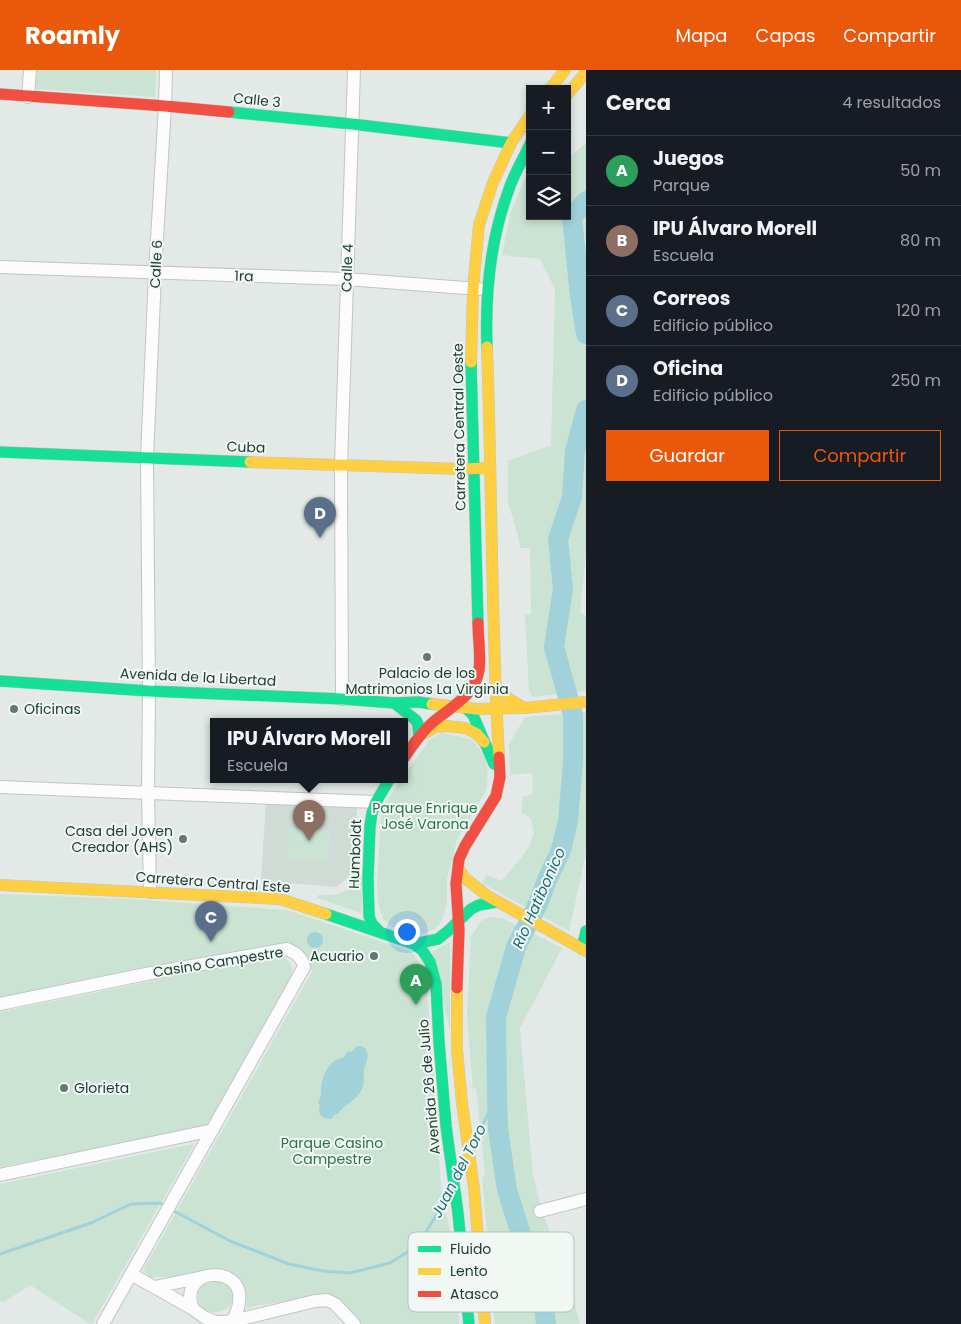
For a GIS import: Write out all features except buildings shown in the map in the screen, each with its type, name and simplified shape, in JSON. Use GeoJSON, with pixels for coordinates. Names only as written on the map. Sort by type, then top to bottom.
{"type":"FeatureCollection","features":[{"type":"Feature","properties":{"kind":"main road"},"geometry":{"type":"LineString","coordinates":[[553,85],[565,70]]}},
{"type":"Feature","properties":{"kind":"main road"},"geometry":{"type":"LineString","coordinates":[[571,90],[586,72]]}},
{"type":"Feature","properties":{"kind":"main road","name":"Calle 3"},"geometry":{"type":"LineString","coordinates":[[0,94],[165,106],[352,124],[511,143]]}},
{"type":"Feature","properties":{"kind":"main road","name":"Carretera Central Oeste"},"geometry":{"type":"LineString","coordinates":[[454,706],[468,696],[478,679],[479,670],[471,348],[473,289],[480,224],[492,186],[511,143],[526,121]]}},
{"type":"Feature","properties":{"kind":"main road"},"geometry":{"type":"LineString","coordinates":[[478,1232],[457,1050],[458,919],[456,884],[459,860],[465,846],[496,796],[500,776],[494,686],[491,468],[486,317],[492,247],[509,188],[526,152]]}},
{"type":"Feature","properties":{"kind":"main road"},"geometry":{"type":"LineString","coordinates":[[454,468],[467,460],[474,450]]}},
{"type":"Feature","properties":{"kind":"main road","name":"Cuba"},"geometry":{"type":"LineString","coordinates":[[0,452],[341,465],[491,468]]}},
{"type":"Feature","properties":{"kind":"main road","name":"Avenida de la Libertad"},"geometry":{"type":"LineString","coordinates":[[0,681],[149,691],[394,703],[418,702],[466,708],[528,708],[586,702]]}},
{"type":"Feature","properties":{"kind":"main road"},"geometry":{"type":"LineString","coordinates":[[494,686],[509,699],[528,708]]}},
{"type":"Feature","properties":{"kind":"main road"},"geometry":{"type":"LineString","coordinates":[[394,703],[414,718],[418,724],[419,736]]}},
{"type":"Feature","properties":{"kind":"main road"},"geometry":{"type":"LineString","coordinates":[[408,752],[419,736],[433,722],[454,706]]}},
{"type":"Feature","properties":{"kind":"main road"},"geometry":{"type":"LineString","coordinates":[[466,708],[473,715],[500,776]]}},
{"type":"Feature","properties":{"kind":"main road"},"geometry":{"type":"LineString","coordinates":[[419,736],[436,727],[465,728],[477,734],[486,744]]}},
{"type":"Feature","properties":{"kind":"main road","name":"Humboldt"},"geometry":{"type":"LineString","coordinates":[[379,931],[372,924],[369,916],[370,826],[376,802],[387,783]]}},
{"type":"Feature","properties":{"kind":"main road"},"geometry":{"type":"LineString","coordinates":[[458,868],[463,877],[497,902],[585,951],[586,931]]}},
{"type":"Feature","properties":{"kind":"main road","name":"Carretera Central Este"},"geometry":{"type":"LineString","coordinates":[[0,885],[280,900],[298,904],[414,944]]}},
{"type":"Feature","properties":{"kind":"main road"},"geometry":{"type":"LineString","coordinates":[[414,944],[438,938],[450,929],[458,919],[476,906],[497,902]]}},
{"type":"Feature","properties":{"kind":"main road","name":"Avenida 26 de Julio"},"geometry":{"type":"LineString","coordinates":[[414,944],[422,950],[430,962],[436,984],[446,1126],[460,1232]]}},
{"type":"Feature","properties":{"kind":"street"},"geometry":{"type":"LineString","coordinates":[[28,97],[30,70]]}},
{"type":"Feature","properties":{"kind":"street","name":"Calle 6"},"geometry":{"type":"LineString","coordinates":[[150,892],[147,458],[166,70]]}},
{"type":"Feature","properties":{"kind":"street","name":"Calle 4"},"geometry":{"type":"LineString","coordinates":[[342,699],[341,465],[354,70]]}},
{"type":"Feature","properties":{"kind":"street","name":"1ra"},"geometry":{"type":"LineString","coordinates":[[0,267],[346,279],[488,289]]}},
{"type":"Feature","properties":{"kind":"street"},"geometry":{"type":"LineString","coordinates":[[0,787],[376,802]]}},
{"type":"Feature","properties":{"kind":"street","name":"Casino Campestre"},"geometry":{"type":"LineString","coordinates":[[0,1004],[146,974],[288,949],[300,956],[303,961],[304,966],[103,1324]]}},
{"type":"Feature","properties":{"kind":"street"},"geometry":{"type":"LineString","coordinates":[[0,1175],[213,1130]]}},
{"type":"Feature","properties":{"kind":"street"},"geometry":{"type":"LineString","coordinates":[[540,1211],[586,1199]]}},
{"type":"Feature","properties":{"kind":"street"},"geometry":{"type":"LineString","coordinates":[[131,1274],[215,1322],[233,1321],[315,1301],[328,1300],[335,1304],[354,1324]]}},
{"type":"Feature","properties":{"kind":"street"},"geometry":{"type":"LineString","coordinates":[[154,1288],[214,1274],[222,1275],[236,1285],[239,1293],[240,1301],[233,1321]]}},
{"type":"Feature","properties":{"kind":"street"},"geometry":{"type":"LineString","coordinates":[[193,1310],[190,1294],[193,1286],[198,1280],[206,1276]]}},
{"type":"Feature","properties":{"kind":"shaded area"},"geometry":{"type":"Polygon","coordinates":[[[266,801],[357,808],[353,873],[337,887],[261,881],[266,801]]]}},
{"type":"Feature","properties":{"kind":"green space"},"geometry":{"type":"Polygon","coordinates":[[[36,70],[156,70],[155,97],[36,89],[36,70]]]}},
{"type":"Feature","properties":{"kind":"green space"},"geometry":{"type":"Polygon","coordinates":[[[586,143],[586,554],[580,612],[586,616],[586,691],[533,697],[529,691],[525,615],[531,614],[530,548],[520,548],[508,502],[508,461],[551,445],[555,289],[540,259],[502,255],[511,211],[526,176],[526,220],[571,220],[571,156],[586,143]]]}},
{"type":"Feature","properties":{"kind":"green space"},"geometry":{"type":"Polygon","coordinates":[[[586,712],[586,853],[569,931],[482,883],[486,875],[502,881],[527,850],[534,834],[531,818],[521,812],[523,797],[533,794],[532,773],[510,775],[509,744],[525,717],[586,712]]]}},
{"type":"Feature","properties":{"kind":"green space","name":"Parque Enrique José Varona"},"geometry":{"type":"Polygon","coordinates":[[[442,733],[471,739],[486,760],[487,784],[485,793],[457,840],[447,879],[447,902],[440,924],[433,930],[416,935],[396,929],[384,920],[380,910],[377,884],[381,819],[388,798],[399,783],[408,783],[408,770],[429,740],[442,733]]]}},
{"type":"Feature","properties":{"kind":"green space"},"geometry":{"type":"Polygon","coordinates":[[[289,828],[330,831],[328,863],[287,859],[289,828]]]}},
{"type":"Feature","properties":{"kind":"green space"},"geometry":{"type":"Polygon","coordinates":[[[364,873],[361,913],[317,898],[318,895],[334,895],[349,889],[364,873]]]}},
{"type":"Feature","properties":{"kind":"green space","name":"Parque Casino Campestre"},"geometry":{"type":"Polygon","coordinates":[[[0,894],[130,899],[287,910],[412,952],[426,972],[441,1188],[450,1232],[408,1232],[408,1312],[458,1312],[459,1324],[362,1324],[330,1294],[247,1308],[242,1281],[228,1269],[211,1270],[180,1277],[149,1277],[144,1269],[313,970],[304,967],[288,950],[290,942],[0,998],[0,894]]]}},
{"type":"Feature","properties":{"kind":"green space"},"geometry":{"type":"Polygon","coordinates":[[[489,917],[502,918],[562,948],[520,1028],[533,1176],[542,1211],[550,1232],[487,1232],[482,1178],[485,1174],[476,1087],[473,1090],[467,1016],[471,937],[481,921],[489,917]]]}},
{"type":"Feature","properties":{"kind":"green space"},"geometry":{"type":"Polygon","coordinates":[[[450,942],[450,1031],[432,952],[450,942]]]}},
{"type":"Feature","properties":{"kind":"green space"},"geometry":{"type":"Polygon","coordinates":[[[280,955],[289,962],[292,974],[207,1126],[0,1167],[0,1012],[280,955]]]}},
{"type":"Feature","properties":{"kind":"green space"},"geometry":{"type":"Polygon","coordinates":[[[193,1144],[92,1324],[30,1285],[4,1302],[0,1301],[0,1184],[193,1144]]]}},
{"type":"Feature","properties":{"kind":"green space"},"geometry":{"type":"Polygon","coordinates":[[[207,1280],[224,1280],[232,1289],[234,1297],[232,1304],[227,1309],[213,1312],[206,1310],[200,1305],[199,1292],[207,1280]]]}},
{"type":"Feature","properties":{"kind":"green space"},"geometry":{"type":"Polygon","coordinates":[[[574,1301],[580,1324],[495,1324],[494,1312],[574,1312],[574,1301]]]}},
{"type":"Feature","properties":{"kind":"water"},"geometry":{"type":"Polygon","coordinates":[[[312,932],[318,932],[323,937],[321,946],[312,948],[307,943],[307,937],[312,932]]]}},
{"type":"Feature","properties":{"kind":"water"},"geometry":{"type":"Polygon","coordinates":[[[357,1046],[362,1046],[368,1055],[364,1069],[362,1089],[357,1097],[338,1114],[335,1114],[331,1119],[325,1118],[320,1113],[318,1102],[325,1074],[335,1060],[343,1058],[348,1051],[351,1052],[357,1046]]]}},
{"type":"Feature","properties":{"kind":"waterway","name":"Río Hatibonico"},"geometry":{"type":"LineString","coordinates":[[586,201],[572,217],[586,334]]}},
{"type":"Feature","properties":{"kind":"waterway","name":"Río Hatibonico"},"geometry":{"type":"LineString","coordinates":[[520,1232],[507,1190],[498,1129],[496,1017],[516,947],[538,904],[561,850],[568,821],[573,763],[573,715],[554,647],[563,589],[558,539],[572,497],[575,451],[586,410]]}},
{"type":"Feature","properties":{"kind":"waterway","name":"Juan del Toro"},"geometry":{"type":"LineString","coordinates":[[476,1138],[497,1096]]}},
{"type":"Feature","properties":{"kind":"waterway","name":"Juan del Toro"},"geometry":{"type":"LineString","coordinates":[[426,1232],[447,1194]]}},
{"type":"Feature","properties":{"kind":"waterway","name":"Juan del Toro"},"geometry":{"type":"LineString","coordinates":[[0,1254],[91,1223],[131,1204],[160,1203],[166,1207]]}},
{"type":"Feature","properties":{"kind":"waterway","name":"Juan del Toro"},"geometry":{"type":"LineString","coordinates":[[172,1210],[230,1241],[289,1264],[323,1271],[350,1273],[390,1263],[408,1252]]}},
{"type":"Feature","properties":{"kind":"waterway","name":"Río Hatibonico"},"geometry":{"type":"LineString","coordinates":[[545,1312],[546,1324]]}},
{"type":"Feature","properties":{"kind":"traffic: fast"},"geometry":{"type":"LineString","coordinates":[[229,112],[352,124],[511,143]]}},
{"type":"Feature","properties":{"kind":"traffic: fast"},"geometry":{"type":"LineString","coordinates":[[487,347],[488,287],[493,247],[511,183],[526,152]]}},
{"type":"Feature","properties":{"kind":"traffic: fast"},"geometry":{"type":"LineString","coordinates":[[471,362],[478,623]]}},
{"type":"Feature","properties":{"kind":"traffic: fast"},"geometry":{"type":"LineString","coordinates":[[0,452],[250,462]]}},
{"type":"Feature","properties":{"kind":"traffic: fast"},"geometry":{"type":"LineString","coordinates":[[0,681],[149,691],[432,704]]}},
{"type":"Feature","properties":{"kind":"traffic: fast"},"geometry":{"type":"LineString","coordinates":[[394,703],[416,720],[419,736]]}},
{"type":"Feature","properties":{"kind":"traffic: fast"},"geometry":{"type":"LineString","coordinates":[[466,708],[473,715],[494,764]]}},
{"type":"Feature","properties":{"kind":"traffic: fast"},"geometry":{"type":"LineString","coordinates":[[379,931],[372,924],[369,916],[370,826],[376,802],[387,783]]}},
{"type":"Feature","properties":{"kind":"traffic: fast"},"geometry":{"type":"LineString","coordinates":[[326,914],[414,944],[438,939],[471,909],[479,905],[497,902]]}},
{"type":"Feature","properties":{"kind":"traffic: fast"},"geometry":{"type":"LineString","coordinates":[[582,949],[586,931]]}},
{"type":"Feature","properties":{"kind":"traffic: fast"},"geometry":{"type":"LineString","coordinates":[[414,944],[422,950],[430,962],[436,984],[446,1126],[460,1232]]}},
{"type":"Feature","properties":{"kind":"traffic: fast"},"geometry":{"type":"LineString","coordinates":[[468,1312],[469,1324]]}},
{"type":"Feature","properties":{"kind":"traffic: slow"},"geometry":{"type":"LineString","coordinates":[[553,85],[565,70]]}},
{"type":"Feature","properties":{"kind":"traffic: slow"},"geometry":{"type":"LineString","coordinates":[[571,90],[586,72]]}},
{"type":"Feature","properties":{"kind":"traffic: slow"},"geometry":{"type":"LineString","coordinates":[[471,362],[473,289],[479,225],[492,185],[511,143],[526,121]]}},
{"type":"Feature","properties":{"kind":"traffic: slow"},"geometry":{"type":"LineString","coordinates":[[487,347],[494,655],[499,757]]}},
{"type":"Feature","properties":{"kind":"traffic: slow"},"geometry":{"type":"LineString","coordinates":[[250,462],[462,469],[488,468]]}},
{"type":"Feature","properties":{"kind":"traffic: slow"},"geometry":{"type":"LineString","coordinates":[[495,686],[509,699],[524,708]]}},
{"type":"Feature","properties":{"kind":"traffic: slow"},"geometry":{"type":"LineString","coordinates":[[432,704],[477,709],[524,708],[586,702]]}},
{"type":"Feature","properties":{"kind":"traffic: slow"},"geometry":{"type":"LineString","coordinates":[[425,733],[436,727],[465,728],[477,734],[484,742]]}},
{"type":"Feature","properties":{"kind":"traffic: slow"},"geometry":{"type":"LineString","coordinates":[[458,868],[465,878],[486,895],[586,951]]}},
{"type":"Feature","properties":{"kind":"traffic: slow"},"geometry":{"type":"LineString","coordinates":[[0,885],[280,899],[326,914]]}},
{"type":"Feature","properties":{"kind":"traffic: slow"},"geometry":{"type":"LineString","coordinates":[[457,988],[457,1050],[478,1232]]}},
{"type":"Feature","properties":{"kind":"traffic: slow"},"geometry":{"type":"LineString","coordinates":[[484,1312],[485,1324]]}},
{"type":"Feature","properties":{"kind":"traffic: jam"},"geometry":{"type":"LineString","coordinates":[[0,94],[229,112]]}},
{"type":"Feature","properties":{"kind":"traffic: jam"},"geometry":{"type":"LineString","coordinates":[[408,752],[427,728],[467,695],[472,688],[480,665],[478,623]]}},
{"type":"Feature","properties":{"kind":"traffic: jam"},"geometry":{"type":"LineString","coordinates":[[457,988],[459,930],[456,884],[459,859],[496,796],[500,777],[499,757]]}},
{"type":"Feature","properties":{"kind":"place","name":"Oficina"},"geometry":{"type":"Point","coordinates":[320,538]}},
{"type":"Feature","properties":{"kind":"place","name":"Palacio de los Matrimonios La Virginia"},"geometry":{"type":"Point","coordinates":[427,657]}},
{"type":"Feature","properties":{"kind":"place","name":"Oficinas"},"geometry":{"type":"Point","coordinates":[14,709]}},
{"type":"Feature","properties":{"kind":"place","name":"Casa del Joven Creador (AHS)"},"geometry":{"type":"Point","coordinates":[183,839]}},
{"type":"Feature","properties":{"kind":"place","name":"IPU Álvaro Morell"},"geometry":{"type":"Point","coordinates":[309,841]}},
{"type":"Feature","properties":{"kind":"place","name":"Correos"},"geometry":{"type":"Point","coordinates":[211,942]}},
{"type":"Feature","properties":{"kind":"place","name":"Acuario"},"geometry":{"type":"Point","coordinates":[374,956]}},
{"type":"Feature","properties":{"kind":"place","name":"Juegos"},"geometry":{"type":"Point","coordinates":[416,1005]}},
{"type":"Feature","properties":{"kind":"place","name":"Glorieta"},"geometry":{"type":"Point","coordinates":[64,1088]}}]}
